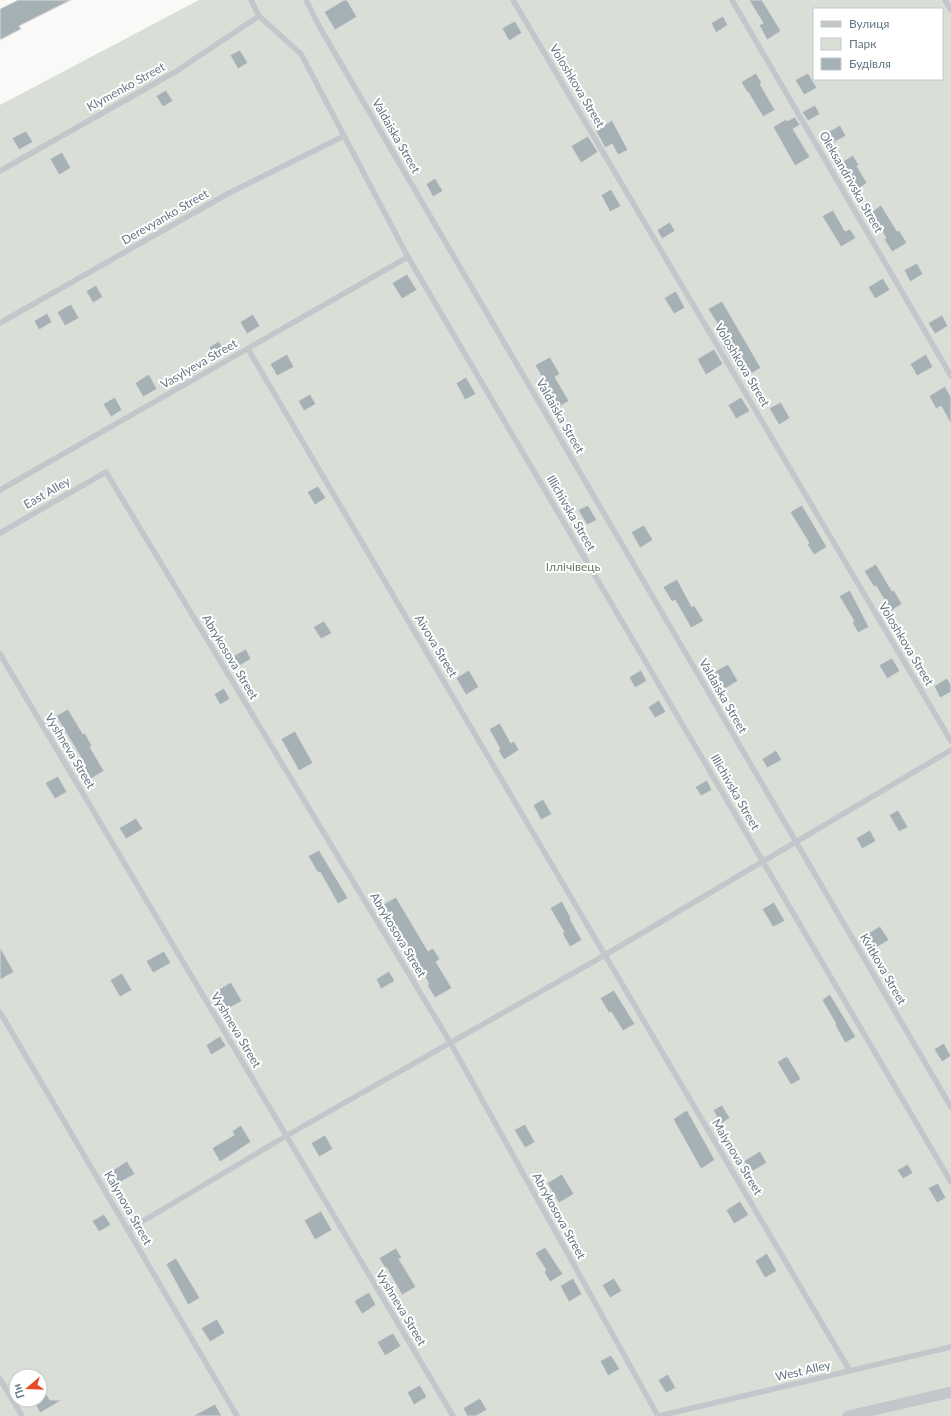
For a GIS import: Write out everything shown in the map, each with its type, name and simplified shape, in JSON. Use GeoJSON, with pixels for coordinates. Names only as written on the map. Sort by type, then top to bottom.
{"type":"FeatureCollection","features":[{"type":"Feature","properties":{"kind":"street"},"geometry":{"type":"LineString","coordinates":[[848,1416],[951,1392]]}},
{"type":"Feature","properties":{"kind":"lane"},"geometry":{"type":"LineString","coordinates":[[251,0],[259,16]]}},
{"type":"Feature","properties":{"kind":"lane","name":"Valdaiska Street"},"geometry":{"type":"LineString","coordinates":[[306,0],[319,26],[796,842]]}},
{"type":"Feature","properties":{"kind":"lane","name":"Voloshkova Street"},"geometry":{"type":"LineString","coordinates":[[514,0],[951,741]]}},
{"type":"Feature","properties":{"kind":"lane","name":"Oleksandrivska Street"},"geometry":{"type":"LineString","coordinates":[[732,0],[951,376]]}},
{"type":"Feature","properties":{"kind":"lane"},"geometry":{"type":"LineString","coordinates":[[945,0],[951,10]]}},
{"type":"Feature","properties":{"kind":"lane","name":"Illichivska Street"},"geometry":{"type":"LineString","coordinates":[[259,16],[301,54],[408,258],[951,1182]]}},
{"type":"Feature","properties":{"kind":"lane","name":"Klymenko Street"},"geometry":{"type":"LineString","coordinates":[[0,170],[175,72],[259,16]]}},
{"type":"Feature","properties":{"kind":"lane","name":"Derevyanko Street"},"geometry":{"type":"LineString","coordinates":[[0,324],[229,193],[344,136]]}},
{"type":"Feature","properties":{"kind":"lane","name":"Vasylyeva Street"},"geometry":{"type":"LineString","coordinates":[[0,490],[408,258]]}},
{"type":"Feature","properties":{"kind":"lane","name":"Aivova Street"},"geometry":{"type":"LineString","coordinates":[[248,349],[605,955]]}},
{"type":"Feature","properties":{"kind":"lane","name":"East Alley"},"geometry":{"type":"LineString","coordinates":[[0,533],[106,472]]}},
{"type":"Feature","properties":{"kind":"lane","name":"Abrykosova Street"},"geometry":{"type":"LineString","coordinates":[[106,472],[450,1042],[659,1416]]}},
{"type":"Feature","properties":{"kind":"lane","name":"Vyshneva Street"},"geometry":{"type":"LineString","coordinates":[[0,654],[452,1416]]}},
{"type":"Feature","properties":{"kind":"lane"},"geometry":{"type":"LineString","coordinates":[[128,1230],[286,1136],[605,955],[951,750]]}},
{"type":"Feature","properties":{"kind":"lane","name":"Kvitkova Street"},"geometry":{"type":"LineString","coordinates":[[796,842],[951,1107]]}},
{"type":"Feature","properties":{"kind":"lane","name":"Malynova Street"},"geometry":{"type":"LineString","coordinates":[[605,955],[850,1371]]}},
{"type":"Feature","properties":{"kind":"lane","name":"Kalynova Street"},"geometry":{"type":"LineString","coordinates":[[0,1012],[237,1416]]}},
{"type":"Feature","properties":{"kind":"lane","name":"West Alley"},"geometry":{"type":"LineString","coordinates":[[659,1416],[951,1347]]}},
{"type":"Feature","properties":{"kind":"lane"},"geometry":{"type":"LineString","coordinates":[[0,1378],[22,1416]]}},
{"type":"Feature","properties":{"kind":"green space","name":"Іллічівець"},"geometry":{"type":"Polygon","coordinates":[[[199,0],[951,0],[951,1416],[0,1416],[0,105],[199,0]]]}},
{"type":"Feature","properties":{"kind":"building"},"geometry":{"type":"Polygon","coordinates":[[[18,0],[71,0],[19,26],[21,29],[0,40],[0,9],[18,0]]]}},
{"type":"Feature","properties":{"kind":"building"},"geometry":{"type":"Polygon","coordinates":[[[344,0],[347,0],[357,17],[335,30],[324,12],[344,0]]]}},
{"type":"Feature","properties":{"kind":"building"},"geometry":{"type":"Polygon","coordinates":[[[749,0],[762,0],[781,31],[767,40],[759,25],[763,23],[749,0]]]}},
{"type":"Feature","properties":{"kind":"building"},"geometry":{"type":"Polygon","coordinates":[[[723,16],[728,25],[716,33],[711,23],[723,16]]]}},
{"type":"Feature","properties":{"kind":"building"},"geometry":{"type":"Polygon","coordinates":[[[515,21],[522,33],[509,41],[502,28],[515,21]]]}},
{"type":"Feature","properties":{"kind":"building"},"geometry":{"type":"Polygon","coordinates":[[[240,50],[248,63],[238,69],[230,55],[240,50]]]}},
{"type":"Feature","properties":{"kind":"building"},"geometry":{"type":"Polygon","coordinates":[[[756,73],[762,83],[760,84],[775,110],[763,117],[741,82],[756,73]]]}},
{"type":"Feature","properties":{"kind":"building"},"geometry":{"type":"Polygon","coordinates":[[[808,73],[817,88],[804,95],[795,80],[808,73]]]}},
{"type":"Feature","properties":{"kind":"building"},"geometry":{"type":"Polygon","coordinates":[[[166,90],[173,101],[163,107],[156,96],[166,90]]]}},
{"type":"Feature","properties":{"kind":"building"},"geometry":{"type":"Polygon","coordinates":[[[815,105],[820,114],[808,121],[802,112],[815,105]]]}},
{"type":"Feature","properties":{"kind":"building"},"geometry":{"type":"Polygon","coordinates":[[[795,117],[800,125],[793,129],[810,157],[795,166],[773,127],[786,119],[787,121],[795,117]]]}},
{"type":"Feature","properties":{"kind":"building"},"geometry":{"type":"Polygon","coordinates":[[[612,120],[628,150],[618,155],[612,144],[605,148],[596,131],[612,120]]]}},
{"type":"Feature","properties":{"kind":"building"},"geometry":{"type":"Polygon","coordinates":[[[840,125],[846,136],[831,144],[825,134],[840,125]]]}},
{"type":"Feature","properties":{"kind":"building"},"geometry":{"type":"Polygon","coordinates":[[[26,131],[33,142],[19,150],[12,138],[26,131]]]}},
{"type":"Feature","properties":{"kind":"building"},"geometry":{"type":"Polygon","coordinates":[[[588,136],[598,152],[581,163],[571,146],[588,136]]]}},
{"type":"Feature","properties":{"kind":"building"},"geometry":{"type":"Polygon","coordinates":[[[62,152],[71,168],[59,175],[50,159],[62,152]]]}},
{"type":"Feature","properties":{"kind":"building"},"geometry":{"type":"Polygon","coordinates":[[[853,155],[859,165],[857,166],[867,183],[855,191],[849,181],[852,179],[842,162],[853,155]]]}},
{"type":"Feature","properties":{"kind":"building"},"geometry":{"type":"Polygon","coordinates":[[[435,178],[443,191],[433,197],[426,184],[435,178]]]}},
{"type":"Feature","properties":{"kind":"building"},"geometry":{"type":"Polygon","coordinates":[[[611,189],[621,206],[610,212],[601,195],[611,189]]]}},
{"type":"Feature","properties":{"kind":"building"},"geometry":{"type":"Polygon","coordinates":[[[881,205],[897,231],[899,230],[907,243],[892,252],[871,212],[881,205]]]}},
{"type":"Feature","properties":{"kind":"building"},"geometry":{"type":"Polygon","coordinates":[[[833,210],[845,231],[850,229],[856,238],[841,247],[822,216],[833,210]]]}},
{"type":"Feature","properties":{"kind":"building"},"geometry":{"type":"Polygon","coordinates":[[[670,222],[675,231],[662,239],[657,230],[670,222]]]}},
{"type":"Feature","properties":{"kind":"building"},"geometry":{"type":"Polygon","coordinates":[[[917,263],[923,274],[910,282],[904,270],[917,263]]]}},
{"type":"Feature","properties":{"kind":"building"},"geometry":{"type":"Polygon","coordinates":[[[407,274],[417,290],[402,299],[392,283],[407,274]]]}},
{"type":"Feature","properties":{"kind":"building"},"geometry":{"type":"Polygon","coordinates":[[[883,278],[890,290],[875,299],[868,287],[883,278]]]}},
{"type":"Feature","properties":{"kind":"building"},"geometry":{"type":"Polygon","coordinates":[[[96,285],[103,297],[93,303],[86,291],[96,285]]]}},
{"type":"Feature","properties":{"kind":"building"},"geometry":{"type":"Polygon","coordinates":[[[676,291],[685,308],[674,314],[664,298],[676,291]]]}},
{"type":"Feature","properties":{"kind":"building"},"geometry":{"type":"Polygon","coordinates":[[[722,301],[761,368],[747,376],[736,357],[731,360],[722,345],[728,341],[708,309],[722,301]]]}},
{"type":"Feature","properties":{"kind":"building"},"geometry":{"type":"Polygon","coordinates":[[[71,304],[79,318],[65,326],[57,312],[71,304]]]}},
{"type":"Feature","properties":{"kind":"building"},"geometry":{"type":"Polygon","coordinates":[[[47,313],[52,322],[39,330],[34,321],[47,313]]]}},
{"type":"Feature","properties":{"kind":"building"},"geometry":{"type":"Polygon","coordinates":[[[253,314],[260,326],[247,334],[240,322],[253,314]]]}},
{"type":"Feature","properties":{"kind":"building"},"geometry":{"type":"Polygon","coordinates":[[[942,315],[948,326],[935,334],[928,323],[942,315]]]}},
{"type":"Feature","properties":{"kind":"building"},"geometry":{"type":"Polygon","coordinates":[[[219,341],[224,351],[214,357],[209,347],[219,341]]]}},
{"type":"Feature","properties":{"kind":"building"},"geometry":{"type":"Polygon","coordinates":[[[714,349],[723,364],[706,375],[697,359],[714,349]]]}},
{"type":"Feature","properties":{"kind":"building"},"geometry":{"type":"Polygon","coordinates":[[[287,354],[294,367],[277,376],[270,364],[287,354]]]}},
{"type":"Feature","properties":{"kind":"building"},"geometry":{"type":"Polygon","coordinates":[[[926,354],[933,367],[917,376],[910,364],[926,354]]]}},
{"type":"Feature","properties":{"kind":"building"},"geometry":{"type":"Polygon","coordinates":[[[550,357],[560,374],[555,377],[569,401],[559,407],[535,365],[550,357]]]}},
{"type":"Feature","properties":{"kind":"building"},"geometry":{"type":"Polygon","coordinates":[[[149,374],[157,389],[143,397],[135,383],[149,374]]]}},
{"type":"Feature","properties":{"kind":"building"},"geometry":{"type":"Polygon","coordinates":[[[466,377],[476,394],[465,400],[456,383],[466,377]]]}},
{"type":"Feature","properties":{"kind":"building"},"geometry":{"type":"Polygon","coordinates":[[[945,386],[951,397],[951,424],[941,406],[936,409],[929,396],[945,386]]]}},
{"type":"Feature","properties":{"kind":"building"},"geometry":{"type":"Polygon","coordinates":[[[310,394],[316,404],[304,411],[298,401],[310,394]]]}},
{"type":"Feature","properties":{"kind":"building"},"geometry":{"type":"Polygon","coordinates":[[[115,397],[122,410],[111,417],[103,404],[115,397]]]}},
{"type":"Feature","properties":{"kind":"building"},"geometry":{"type":"Polygon","coordinates":[[[741,397],[750,411],[736,419],[728,405],[741,397]]]}},
{"type":"Feature","properties":{"kind":"building"},"geometry":{"type":"Polygon","coordinates":[[[781,402],[790,418],[779,425],[769,408],[781,402]]]}},
{"type":"Feature","properties":{"kind":"building"},"geometry":{"type":"Polygon","coordinates":[[[318,486],[326,498],[315,505],[307,492],[318,486]]]}},
{"type":"Feature","properties":{"kind":"building"},"geometry":{"type":"Polygon","coordinates":[[[588,505],[597,520],[587,525],[578,510],[588,505]]]}},
{"type":"Feature","properties":{"kind":"building"},"geometry":{"type":"Polygon","coordinates":[[[802,505],[827,547],[814,555],[807,544],[809,543],[790,512],[802,505]]]}},
{"type":"Feature","properties":{"kind":"building"},"geometry":{"type":"Polygon","coordinates":[[[644,525],[653,540],[640,548],[631,532],[644,525]]]}},
{"type":"Feature","properties":{"kind":"building"},"geometry":{"type":"Polygon","coordinates":[[[876,564],[892,591],[894,590],[902,604],[891,611],[876,586],[874,587],[864,571],[876,564]]]}},
{"type":"Feature","properties":{"kind":"building"},"geometry":{"type":"Polygon","coordinates":[[[677,579],[692,607],[694,605],[704,621],[691,628],[675,600],[672,602],[663,587],[677,579]]]}},
{"type":"Feature","properties":{"kind":"building"},"geometry":{"type":"Polygon","coordinates":[[[850,590],[869,627],[858,633],[852,622],[854,621],[839,596],[850,590]]]}},
{"type":"Feature","properties":{"kind":"building"},"geometry":{"type":"Polygon","coordinates":[[[324,621],[332,633],[321,639],[313,627],[324,621]]]}},
{"type":"Feature","properties":{"kind":"building"},"geometry":{"type":"Polygon","coordinates":[[[246,649],[251,659],[239,666],[233,656],[246,649]]]}},
{"type":"Feature","properties":{"kind":"building"},"geometry":{"type":"Polygon","coordinates":[[[892,658],[900,671],[887,679],[879,665],[892,658]]]}},
{"type":"Feature","properties":{"kind":"building"},"geometry":{"type":"Polygon","coordinates":[[[728,664],[738,681],[725,689],[714,672],[728,664]]]}},
{"type":"Feature","properties":{"kind":"building"},"geometry":{"type":"Polygon","coordinates":[[[469,670],[479,687],[466,695],[456,678],[469,670]]]}},
{"type":"Feature","properties":{"kind":"building"},"geometry":{"type":"Polygon","coordinates":[[[641,670],[647,681],[635,688],[629,677],[641,670]]]}},
{"type":"Feature","properties":{"kind":"building"},"geometry":{"type":"Polygon","coordinates":[[[947,678],[951,685],[951,692],[940,698],[934,686],[947,678]]]}},
{"type":"Feature","properties":{"kind":"building"},"geometry":{"type":"Polygon","coordinates":[[[224,688],[230,699],[220,705],[214,694],[224,688]]]}},
{"type":"Feature","properties":{"kind":"building"},"geometry":{"type":"Polygon","coordinates":[[[659,700],[666,712],[655,718],[648,707],[659,700]]]}},
{"type":"Feature","properties":{"kind":"building"},"geometry":{"type":"Polygon","coordinates":[[[68,709],[83,734],[85,733],[92,746],[90,747],[104,771],[91,779],[84,767],[86,766],[56,716],[68,709]]]}},
{"type":"Feature","properties":{"kind":"building"},"geometry":{"type":"Polygon","coordinates":[[[500,723],[511,743],[514,741],[519,750],[504,760],[489,729],[500,723]]]}},
{"type":"Feature","properties":{"kind":"building"},"geometry":{"type":"Polygon","coordinates":[[[295,731],[313,763],[299,771],[281,739],[295,731]]]}},
{"type":"Feature","properties":{"kind":"building"},"geometry":{"type":"Polygon","coordinates":[[[776,750],[782,760],[767,768],[762,759],[776,750]]]}},
{"type":"Feature","properties":{"kind":"building"},"geometry":{"type":"Polygon","coordinates":[[[58,776],[67,792],[55,799],[45,783],[58,776]]]}},
{"type":"Feature","properties":{"kind":"building"},"geometry":{"type":"Polygon","coordinates":[[[707,780],[712,790],[701,796],[695,787],[707,780]]]}},
{"type":"Feature","properties":{"kind":"building"},"geometry":{"type":"Polygon","coordinates":[[[543,799],[552,814],[541,820],[533,805],[543,799]]]}},
{"type":"Feature","properties":{"kind":"building"},"geometry":{"type":"Polygon","coordinates":[[[898,810],[908,827],[899,832],[889,815],[898,810]]]}},
{"type":"Feature","properties":{"kind":"building"},"geometry":{"type":"Polygon","coordinates":[[[136,818],[143,829],[126,839],[119,828],[136,818]]]}},
{"type":"Feature","properties":{"kind":"building"},"geometry":{"type":"Polygon","coordinates":[[[870,830],[876,841],[862,849],[856,838],[870,830]]]}},
{"type":"Feature","properties":{"kind":"building"},"geometry":{"type":"Polygon","coordinates":[[[319,850],[348,898],[338,904],[320,872],[318,873],[308,856],[319,850]]]}},
{"type":"Feature","properties":{"kind":"building"},"geometry":{"type":"Polygon","coordinates":[[[396,897],[428,951],[433,948],[440,959],[436,962],[452,988],[435,998],[427,985],[429,984],[405,942],[403,943],[382,905],[396,897]]]}},
{"type":"Feature","properties":{"kind":"building"},"geometry":{"type":"Polygon","coordinates":[[[562,901],[582,940],[570,947],[562,933],[564,932],[550,908],[562,901]]]}},
{"type":"Feature","properties":{"kind":"building"},"geometry":{"type":"Polygon","coordinates":[[[774,902],[785,921],[773,927],[762,909],[774,902]]]}},
{"type":"Feature","properties":{"kind":"building"},"geometry":{"type":"Polygon","coordinates":[[[880,926],[889,940],[876,948],[867,934],[880,926]]]}},
{"type":"Feature","properties":{"kind":"building"},"geometry":{"type":"Polygon","coordinates":[[[0,947],[14,972],[0,980],[0,947]]]}},
{"type":"Feature","properties":{"kind":"building"},"geometry":{"type":"Polygon","coordinates":[[[164,951],[171,963],[153,973],[146,961],[164,951]]]}},
{"type":"Feature","properties":{"kind":"building"},"geometry":{"type":"Polygon","coordinates":[[[389,971],[395,981],[381,989],[376,979],[389,971]]]}},
{"type":"Feature","properties":{"kind":"building"},"geometry":{"type":"Polygon","coordinates":[[[122,973],[132,990],[120,997],[110,980],[122,973]]]}},
{"type":"Feature","properties":{"kind":"building"},"geometry":{"type":"Polygon","coordinates":[[[231,982],[242,1001],[226,1010],[215,992],[231,982]]]}},
{"type":"Feature","properties":{"kind":"building"},"geometry":{"type":"Polygon","coordinates":[[[614,990],[635,1024],[623,1031],[600,998],[614,990]]]}},
{"type":"Feature","properties":{"kind":"building"},"geometry":{"type":"Polygon","coordinates":[[[830,994],[856,1037],[845,1043],[822,1000],[830,994]]]}},
{"type":"Feature","properties":{"kind":"building"},"geometry":{"type":"Polygon","coordinates":[[[220,1036],[226,1046],[211,1055],[206,1045],[220,1036]]]}},
{"type":"Feature","properties":{"kind":"building"},"geometry":{"type":"Polygon","coordinates":[[[944,1043],[951,1056],[942,1062],[934,1049],[944,1043]]]}},
{"type":"Feature","properties":{"kind":"building"},"geometry":{"type":"Polygon","coordinates":[[[787,1056],[801,1079],[791,1085],[777,1062],[787,1056]]]}},
{"type":"Feature","properties":{"kind":"building"},"geometry":{"type":"Polygon","coordinates":[[[722,1105],[730,1118],[721,1124],[713,1110],[722,1105]]]}},
{"type":"Feature","properties":{"kind":"building"},"geometry":{"type":"Polygon","coordinates":[[[687,1110],[715,1160],[701,1169],[673,1119],[687,1110]]]}},
{"type":"Feature","properties":{"kind":"building"},"geometry":{"type":"Polygon","coordinates":[[[525,1124],[535,1142],[525,1148],[514,1130],[525,1124]]]}},
{"type":"Feature","properties":{"kind":"building"},"geometry":{"type":"Polygon","coordinates":[[[241,1125],[251,1142],[220,1162],[212,1148],[234,1135],[232,1131],[241,1125]]]}},
{"type":"Feature","properties":{"kind":"building"},"geometry":{"type":"Polygon","coordinates":[[[325,1135],[333,1149],[319,1157],[311,1143],[325,1135]]]}},
{"type":"Feature","properties":{"kind":"building"},"geometry":{"type":"Polygon","coordinates":[[[760,1151],[767,1163],[751,1172],[744,1161],[760,1151]]]}},
{"type":"Feature","properties":{"kind":"building"},"geometry":{"type":"Polygon","coordinates":[[[127,1161],[135,1174],[117,1184],[110,1172],[127,1161]]]}},
{"type":"Feature","properties":{"kind":"building"},"geometry":{"type":"Polygon","coordinates":[[[908,1164],[913,1173],[903,1179],[897,1170],[908,1164]]]}},
{"type":"Feature","properties":{"kind":"building"},"geometry":{"type":"Polygon","coordinates":[[[562,1174],[574,1194],[559,1203],[547,1183],[562,1174]]]}},
{"type":"Feature","properties":{"kind":"building"},"geometry":{"type":"Polygon","coordinates":[[[938,1183],[946,1198],[937,1203],[928,1188],[938,1183]]]}},
{"type":"Feature","properties":{"kind":"building"},"geometry":{"type":"Polygon","coordinates":[[[740,1201],[749,1215],[734,1224],[726,1210],[740,1201]]]}},
{"type":"Feature","properties":{"kind":"building"},"geometry":{"type":"Polygon","coordinates":[[[321,1211],[332,1230],[315,1240],[304,1220],[321,1211]]]}},
{"type":"Feature","properties":{"kind":"building"},"geometry":{"type":"Polygon","coordinates":[[[104,1214],[111,1225],[99,1232],[92,1221],[104,1214]]]}},
{"type":"Feature","properties":{"kind":"building"},"geometry":{"type":"Polygon","coordinates":[[[545,1247],[563,1274],[550,1282],[544,1272],[546,1270],[535,1253],[545,1247]]]}},
{"type":"Feature","properties":{"kind":"building"},"geometry":{"type":"Polygon","coordinates":[[[396,1248],[402,1258],[399,1259],[416,1287],[402,1295],[379,1258],[396,1248]]]}},
{"type":"Feature","properties":{"kind":"building"},"geometry":{"type":"Polygon","coordinates":[[[767,1253],[777,1271],[765,1278],[755,1261],[767,1253]]]}},
{"type":"Feature","properties":{"kind":"building"},"geometry":{"type":"Polygon","coordinates":[[[176,1258],[200,1298],[188,1305],[166,1264],[176,1258]]]}},
{"type":"Feature","properties":{"kind":"building"},"geometry":{"type":"Polygon","coordinates":[[[573,1278],[582,1294],[569,1302],[560,1286],[573,1278]]]}},
{"type":"Feature","properties":{"kind":"building"},"geometry":{"type":"Polygon","coordinates":[[[614,1278],[622,1291],[610,1298],[602,1285],[614,1278]]]}},
{"type":"Feature","properties":{"kind":"building"},"geometry":{"type":"Polygon","coordinates":[[[369,1292],[376,1305],[362,1314],[354,1301],[369,1292]]]}},
{"type":"Feature","properties":{"kind":"building"},"geometry":{"type":"Polygon","coordinates":[[[217,1319],[225,1333],[210,1342],[201,1328],[217,1319]]]}},
{"type":"Feature","properties":{"kind":"building"},"geometry":{"type":"Polygon","coordinates":[[[393,1333],[401,1346],[385,1356],[377,1342],[393,1333]]]}},
{"type":"Feature","properties":{"kind":"building"},"geometry":{"type":"Polygon","coordinates":[[[611,1355],[620,1369],[608,1376],[600,1361],[611,1355]]]}},
{"type":"Feature","properties":{"kind":"building"},"geometry":{"type":"Polygon","coordinates":[[[668,1374],[676,1388],[666,1393],[658,1380],[668,1374]]]}},
{"type":"Feature","properties":{"kind":"building"},"geometry":{"type":"Polygon","coordinates":[[[420,1385],[427,1397],[414,1405],[407,1392],[420,1385]]]}},
{"type":"Feature","properties":{"kind":"building"},"geometry":{"type":"Polygon","coordinates":[[[48,1397],[50,1400],[62,1400],[40,1413],[37,1408],[48,1408],[48,1397]]]}},
{"type":"Feature","properties":{"kind":"building"},"geometry":{"type":"Polygon","coordinates":[[[480,1398],[487,1410],[476,1416],[467,1416],[463,1408],[480,1398]]]}},
{"type":"Feature","properties":{"kind":"building"},"geometry":{"type":"Polygon","coordinates":[[[215,1404],[222,1416],[193,1416],[215,1404]]]}}]}
